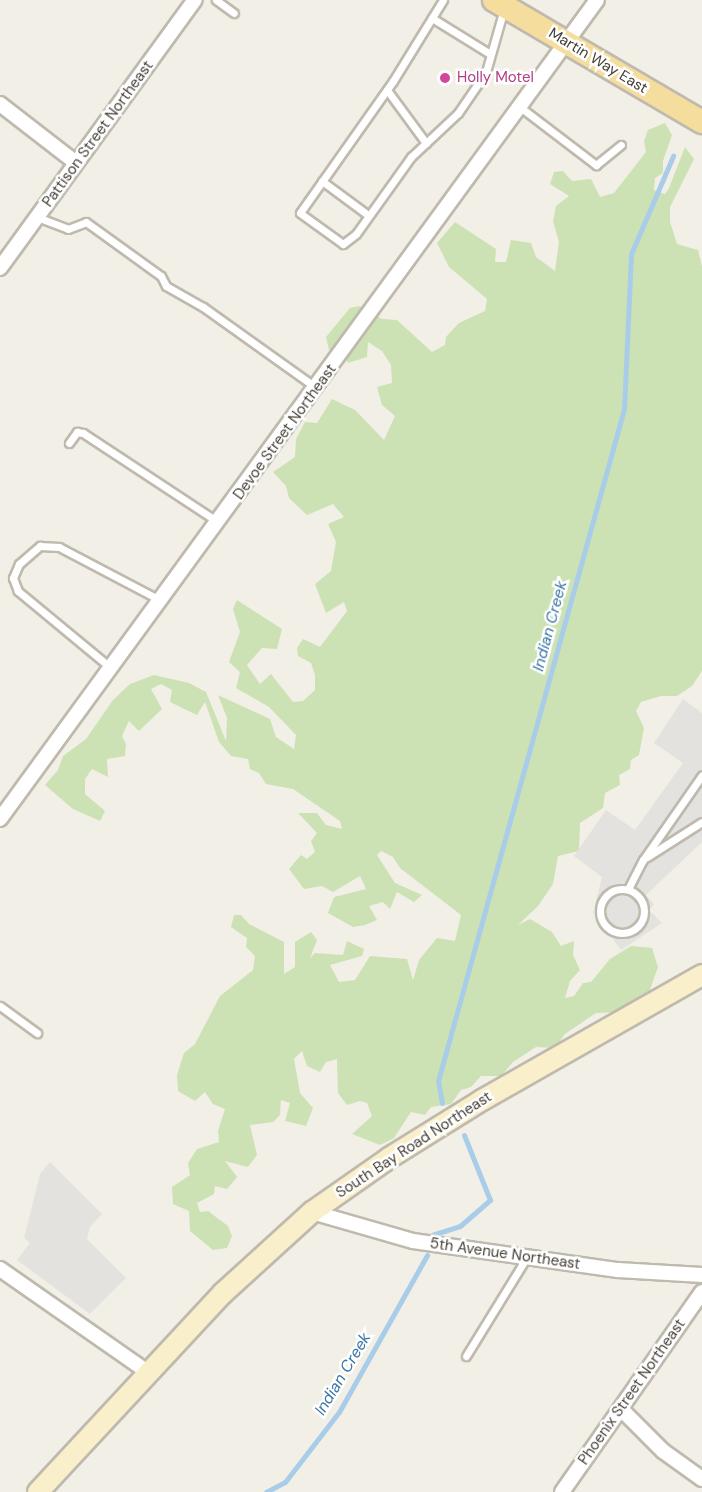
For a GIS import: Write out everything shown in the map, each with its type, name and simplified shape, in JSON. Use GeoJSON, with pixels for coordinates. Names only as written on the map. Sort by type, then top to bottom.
{"type":"FeatureCollection","features":[{"type":"Feature","properties":{"kind":"main road","name":"Martin Way East"},"geometry":{"type":"LineString","coordinates":[[499,3],[702,122]]}},
{"type":"Feature","properties":{"kind":"street","name":"Pattison Street Northeast"},"geometry":{"type":"LineString","coordinates":[[0,268],[195,0]]}},
{"type":"Feature","properties":{"kind":"street","name":"Devoe Street Northeast"},"geometry":{"type":"LineString","coordinates":[[0,819],[317,388],[597,0]]}},
{"type":"Feature","properties":{"kind":"street"},"geometry":{"type":"LineString","coordinates":[[0,104],[76,163]]}},
{"type":"Feature","properties":{"kind":"street","name":"South Bay Road Northeast"},"geometry":{"type":"LineString","coordinates":[[38,1492],[223,1293],[312,1212],[445,1123],[702,975]]}},
{"type":"Feature","properties":{"kind":"street","name":"5th Avenue Northeast"},"geometry":{"type":"LineString","coordinates":[[312,1212],[413,1241],[528,1255],[618,1270],[702,1275]]}},
{"type":"Feature","properties":{"kind":"street"},"geometry":{"type":"LineString","coordinates":[[0,1269],[149,1373]]}},
{"type":"Feature","properties":{"kind":"street","name":"Phoenix Street Northeast"},"geometry":{"type":"LineString","coordinates":[[562,1492],[702,1292]]}},
{"type":"Feature","properties":{"kind":"street"},"geometry":{"type":"LineString","coordinates":[[621,1409],[663,1451],[702,1479]]}},
{"type":"Feature","properties":{"kind":"lane"},"geometry":{"type":"LineString","coordinates":[[216,0],[234,13]]}},
{"type":"Feature","properties":{"kind":"lane"},"geometry":{"type":"LineString","coordinates":[[443,0],[387,90],[300,213],[343,244],[356,234],[368,215],[426,143],[458,113],[486,72],[499,3]]}},
{"type":"Feature","properties":{"kind":"lane"},"geometry":{"type":"LineString","coordinates":[[432,18],[490,54]]}},
{"type":"Feature","properties":{"kind":"lane"},"geometry":{"type":"LineString","coordinates":[[387,90],[426,143]]}},
{"type":"Feature","properties":{"kind":"lane"},"geometry":{"type":"LineString","coordinates":[[520,107],[596,165],[621,146]]}},
{"type":"Feature","properties":{"kind":"lane"},"geometry":{"type":"LineString","coordinates":[[322,182],[368,215]]}},
{"type":"Feature","properties":{"kind":"lane"},"geometry":{"type":"LineString","coordinates":[[38,217],[68,229],[86,222],[161,276],[166,286],[204,307],[317,388]]}},
{"type":"Feature","properties":{"kind":"lane"},"geometry":{"type":"LineString","coordinates":[[69,443],[77,432],[83,433],[218,522]]}},
{"type":"Feature","properties":{"kind":"lane"},"geometry":{"type":"LineString","coordinates":[[111,668],[18,591],[13,578],[19,564],[40,546],[58,546],[161,600]]}},
{"type":"Feature","properties":{"kind":"lane"},"geometry":{"type":"LineString","coordinates":[[628,889],[643,860],[702,775]]}},
{"type":"Feature","properties":{"kind":"lane"},"geometry":{"type":"LineString","coordinates":[[643,860],[702,822]]}},
{"type":"Feature","properties":{"kind":"lane"},"geometry":{"type":"LineString","coordinates":[[628,889],[643,904],[643,918],[634,930],[613,931],[602,921],[602,900],[613,890],[628,889]]}},
{"type":"Feature","properties":{"kind":"lane"},"geometry":{"type":"LineString","coordinates":[[0,1006],[37,1033]]}},
{"type":"Feature","properties":{"kind":"lane"},"geometry":{"type":"LineString","coordinates":[[465,1356],[528,1255]]}},
{"type":"Feature","properties":{"kind":"green space"},"geometry":{"type":"Polygon","coordinates":[[[665,123],[672,135],[663,161],[663,173],[655,178],[654,190],[665,194],[685,147],[694,159],[670,207],[670,222],[677,244],[698,250],[702,266],[702,671],[692,686],[677,696],[661,696],[641,702],[636,711],[644,728],[639,755],[631,760],[630,769],[619,775],[620,785],[605,793],[603,808],[580,823],[579,851],[558,856],[553,884],[538,906],[518,925],[530,919],[552,932],[561,946],[574,941],[573,955],[580,970],[570,981],[565,998],[574,996],[583,983],[591,982],[610,959],[631,946],[652,948],[658,967],[646,1001],[630,1012],[596,1013],[565,1034],[555,1048],[536,1047],[513,1062],[501,1076],[481,1076],[471,1087],[461,1090],[451,1104],[431,1107],[425,1115],[411,1112],[394,1138],[380,1145],[352,1134],[372,1116],[367,1103],[360,1101],[347,1105],[338,1093],[337,1059],[326,1062],[320,1072],[307,1066],[302,1051],[294,1059],[300,1093],[313,1108],[306,1126],[285,1121],[290,1103],[281,1100],[280,1115],[273,1122],[250,1125],[257,1155],[248,1167],[225,1161],[237,1177],[227,1189],[215,1186],[214,1194],[197,1203],[200,1212],[208,1211],[228,1226],[232,1236],[227,1248],[213,1250],[190,1231],[189,1211],[173,1204],[172,1187],[190,1175],[188,1163],[197,1149],[219,1142],[218,1131],[225,1109],[213,1104],[205,1092],[195,1101],[178,1091],[177,1075],[184,1053],[195,1044],[220,996],[253,970],[255,956],[246,947],[247,938],[231,927],[234,915],[241,915],[249,924],[284,942],[284,974],[295,967],[295,942],[311,932],[317,940],[310,958],[315,953],[343,955],[347,941],[364,949],[362,956],[330,965],[339,982],[355,980],[370,956],[407,959],[413,980],[419,960],[437,938],[455,941],[461,915],[400,868],[393,857],[381,851],[377,855],[395,883],[422,895],[414,902],[397,892],[390,909],[383,902],[369,906],[377,920],[365,925],[353,927],[328,913],[334,897],[366,889],[360,876],[333,892],[322,886],[304,889],[289,869],[301,855],[307,859],[315,852],[311,841],[317,833],[298,813],[317,813],[326,825],[342,829],[340,821],[293,789],[266,784],[259,773],[250,769],[248,759],[231,756],[219,742],[205,702],[197,715],[170,702],[172,690],[161,684],[151,689],[162,709],[139,731],[129,721],[122,736],[126,744],[125,756],[107,759],[108,777],[92,769],[85,779],[85,794],[105,811],[100,821],[73,809],[45,785],[58,770],[63,756],[86,739],[113,700],[130,684],[154,675],[189,683],[206,692],[226,741],[227,718],[218,695],[270,719],[276,737],[294,749],[296,735],[269,707],[236,688],[240,672],[229,662],[240,632],[233,609],[237,600],[282,629],[277,649],[262,648],[247,665],[260,684],[271,674],[293,702],[303,701],[315,690],[315,675],[311,663],[298,656],[297,648],[303,639],[320,647],[347,611],[344,602],[326,613],[315,584],[331,571],[336,542],[328,524],[344,517],[333,504],[307,515],[289,498],[286,486],[273,472],[295,457],[296,439],[305,422],[317,423],[332,399],[355,410],[384,440],[395,416],[382,405],[377,387],[392,383],[391,365],[382,351],[368,342],[367,357],[348,363],[339,348],[329,350],[326,337],[350,308],[359,306],[382,319],[397,320],[432,352],[445,345],[446,337],[459,323],[485,311],[487,299],[449,267],[437,243],[455,222],[496,249],[495,262],[506,262],[511,240],[531,243],[536,257],[555,271],[559,242],[553,221],[556,206],[569,196],[550,184],[554,172],[563,171],[572,181],[591,179],[600,197],[614,193],[646,152],[644,141],[648,130],[665,123]]]}},
{"type":"Feature","properties":{"kind":"shaded area"},"geometry":{"type":"Polygon","coordinates":[[[683,699],[702,713],[702,842],[646,895],[654,904],[649,910],[662,923],[621,950],[593,913],[602,877],[574,856],[606,810],[635,830],[683,763],[654,743],[683,699]]]}},
{"type":"Feature","properties":{"kind":"shaded area"},"geometry":{"type":"Polygon","coordinates":[[[50,1162],[102,1214],[90,1227],[87,1239],[126,1278],[90,1314],[17,1260],[30,1243],[24,1238],[40,1174],[50,1162]]]}},
{"type":"Feature","properties":{"kind":"waterway","name":"Indian Creek"},"geometry":{"type":"LineString","coordinates":[[442,1103],[438,1081],[624,409],[631,254],[673,156]]}},
{"type":"Feature","properties":{"kind":"waterway","name":"Indian Creek"},"geometry":{"type":"LineString","coordinates":[[432,1235],[460,1226],[490,1200],[464,1135]]}},
{"type":"Feature","properties":{"kind":"waterway","name":"Indian Creek"},"geometry":{"type":"LineString","coordinates":[[266,1492],[285,1482],[339,1412],[427,1255]]}},
{"type":"Feature","properties":{"kind":"place","name":"Holly Motel"},"geometry":{"type":"Point","coordinates":[445,78]}}]}
